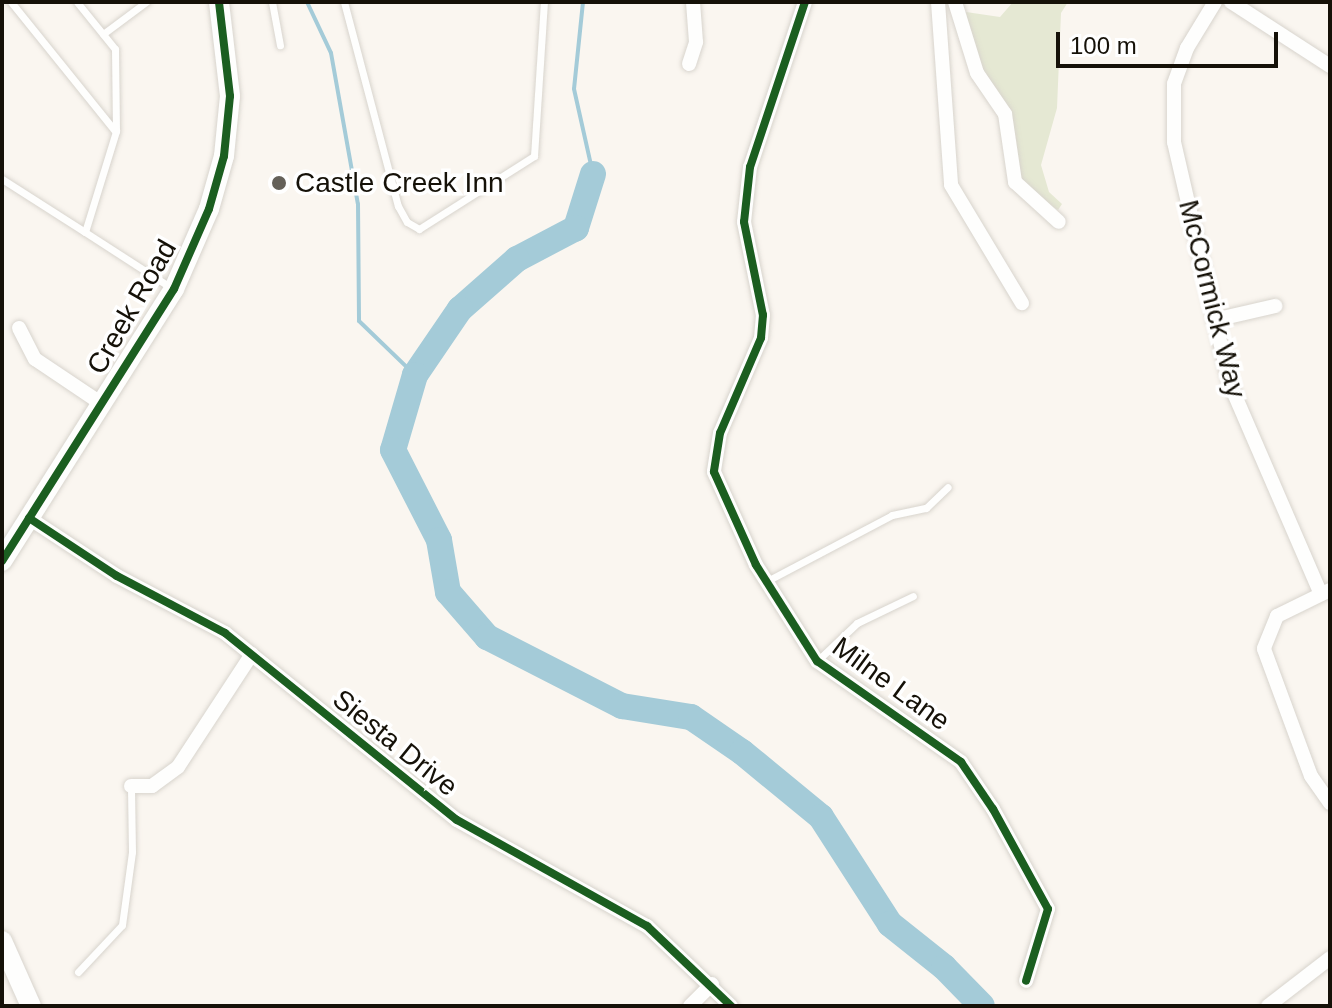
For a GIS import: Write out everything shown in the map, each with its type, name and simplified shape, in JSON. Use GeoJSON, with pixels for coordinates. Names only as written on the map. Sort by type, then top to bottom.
{"type":"FeatureCollection","features":[{"type":"Feature","properties":{"kind":"street","name":"Creek Road"},"geometry":{"type":"LineString","coordinates":[[2,561],[174,289],[209,209],[224,156],[230,96],[219,2]]}},
{"type":"Feature","properties":{"kind":"street"},"geometry":{"type":"LineString","coordinates":[[689,64],[696,42],[693,2]]}},
{"type":"Feature","properties":{"kind":"street","name":"Milne Lane"},"geometry":{"type":"LineString","coordinates":[[805,2],[750,167],[744,222],[761,304],[761,338],[715,452],[714,472],[722,499],[765,582],[817,661],[944,749],[972,777],[1048,909],[1026,981]]}},
{"type":"Feature","properties":{"kind":"street"},"geometry":{"type":"LineString","coordinates":[[938,2],[951,185],[1022,303]]}},
{"type":"Feature","properties":{"kind":"street"},"geometry":{"type":"LineString","coordinates":[[955,2],[977,73],[1005,114],[1015,182],[1059,222]]}},
{"type":"Feature","properties":{"kind":"street","name":"McCormick Way"},"geometry":{"type":"LineString","coordinates":[[1215,2],[1174,84],[1174,142],[1214,320],[1241,412],[1272,471],[1326,592]]}},
{"type":"Feature","properties":{"kind":"street"},"geometry":{"type":"LineString","coordinates":[[1231,2],[1330,66]]}},
{"type":"Feature","properties":{"kind":"street"},"geometry":{"type":"LineString","coordinates":[[1214,320],[1275,306]]}},
{"type":"Feature","properties":{"kind":"street"},"geometry":{"type":"LineString","coordinates":[[19,328],[35,359],[102,404]]}},
{"type":"Feature","properties":{"kind":"street","name":"Siesta Drive"},"geometry":{"type":"LineString","coordinates":[[29,518],[117,576],[195,614],[252,654],[427,799],[488,839],[618,906],[712,984],[731,1006]]}},
{"type":"Feature","properties":{"kind":"street"},"geometry":{"type":"LineString","coordinates":[[1326,592],[1277,616],[1265,638],[1266,664],[1311,776],[1330,803]]}},
{"type":"Feature","properties":{"kind":"street"},"geometry":{"type":"LineString","coordinates":[[131,786],[152,786],[178,767],[252,654]]}},
{"type":"Feature","properties":{"kind":"street"},"geometry":{"type":"LineString","coordinates":[[2,941],[31,1006]]}},
{"type":"Feature","properties":{"kind":"street"},"geometry":{"type":"LineString","coordinates":[[1268,1006],[1330,958]]}},
{"type":"Feature","properties":{"kind":"street"},"geometry":{"type":"LineString","coordinates":[[690,1006],[712,984]]}},
{"type":"Feature","properties":{"kind":"lane"},"geometry":{"type":"LineString","coordinates":[[11,2],[116,131]]}},
{"type":"Feature","properties":{"kind":"lane"},"geometry":{"type":"LineString","coordinates":[[77,2],[115,49],[116,131],[85,232]]}},
{"type":"Feature","properties":{"kind":"lane"},"geometry":{"type":"LineString","coordinates":[[103,34],[146,2]]}},
{"type":"Feature","properties":{"kind":"lane"},"geometry":{"type":"LineString","coordinates":[[272,2],[280,45]]}},
{"type":"Feature","properties":{"kind":"lane"},"geometry":{"type":"LineString","coordinates":[[344,2],[398,206],[407,222],[419,229],[431,226],[534,156],[544,2]]}},
{"type":"Feature","properties":{"kind":"lane"},"geometry":{"type":"LineString","coordinates":[[2,179],[174,289]]}},
{"type":"Feature","properties":{"kind":"lane"},"geometry":{"type":"LineString","coordinates":[[765,582],[892,515],[926,508],[948,487]]}},
{"type":"Feature","properties":{"kind":"lane"},"geometry":{"type":"LineString","coordinates":[[817,661],[857,623],[913,596]]}},
{"type":"Feature","properties":{"kind":"lane"},"geometry":{"type":"LineString","coordinates":[[78,972],[122,925],[132,852],[131,786]]}},
{"type":"Feature","properties":{"kind":"green space"},"geometry":{"type":"Polygon","coordinates":[[[1013,2],[1068,2],[1061,13],[1057,108],[1041,165],[1049,192],[1062,204],[1058,210],[1026,190],[974,55],[966,12],[1000,17],[1013,2]]]}},
{"type":"Feature","properties":{"kind":"waterway"},"geometry":{"type":"LineString","coordinates":[[307,2],[331,53],[358,204],[359,321],[415,375]]}},
{"type":"Feature","properties":{"kind":"waterway"},"geometry":{"type":"LineString","coordinates":[[583,2],[574,89],[593,174]]}},
{"type":"Feature","properties":{"kind":"waterway"},"geometry":{"type":"LineString","coordinates":[[593,174],[576,228],[517,259],[460,309],[415,375],[393,450],[439,540],[448,592],[487,637],[622,706],[691,717],[742,752],[821,817],[890,924],[944,967],[982,1006]]}},
{"type":"Feature","properties":{"kind":"cycle path"},"geometry":{"type":"LineString","coordinates":[[2,561],[174,289],[209,209],[224,156],[230,96],[219,2]]}},
{"type":"Feature","properties":{"kind":"cycle path"},"geometry":{"type":"LineString","coordinates":[[805,2],[750,167],[744,222],[763,315],[761,338],[720,433],[714,472],[756,565],[817,661],[961,762],[993,809],[1048,909],[1026,981]]}},
{"type":"Feature","properties":{"kind":"cycle path"},"geometry":{"type":"LineString","coordinates":[[29,518],[117,576],[225,633],[457,820],[647,926],[731,1006]]}},
{"type":"Feature","properties":{"kind":"place","name":"Castle Creek Inn"},"geometry":{"type":"Point","coordinates":[279,183]}}]}
